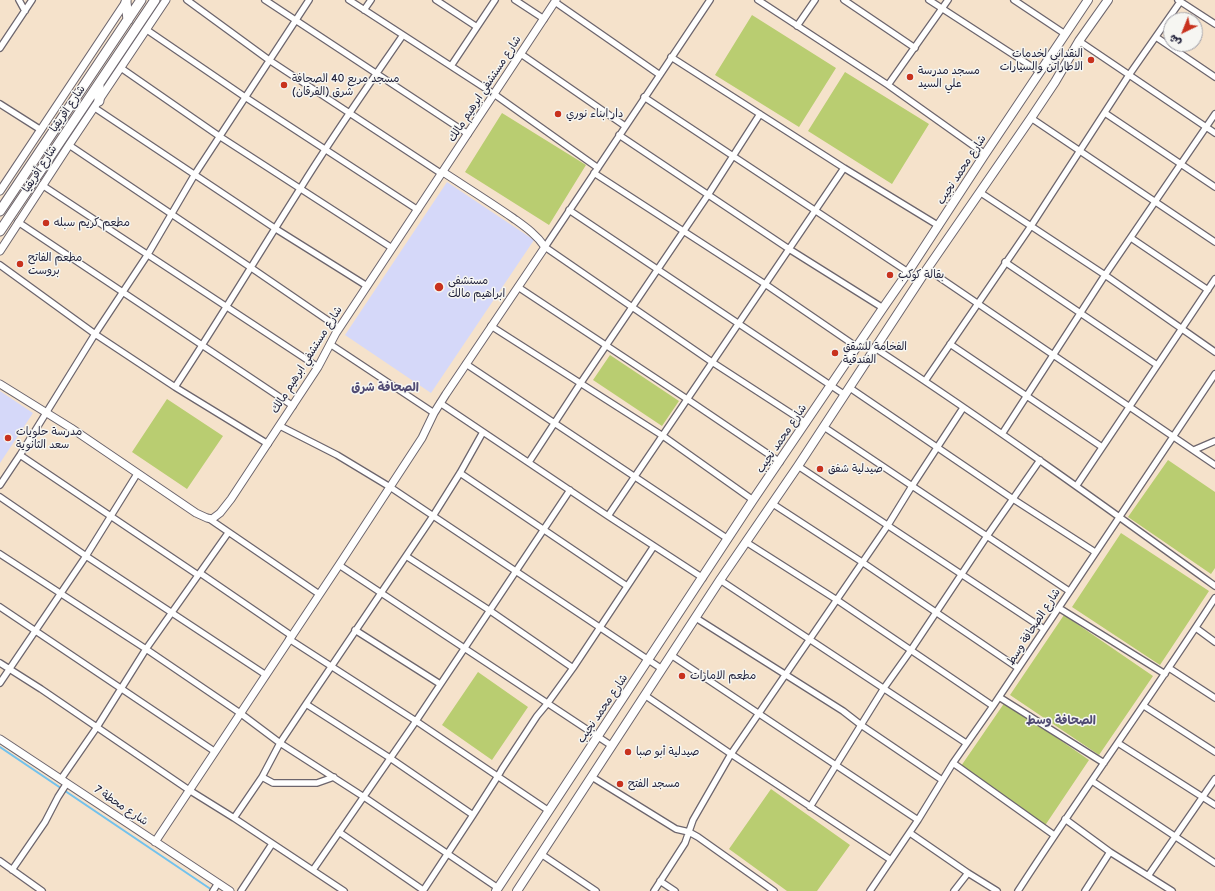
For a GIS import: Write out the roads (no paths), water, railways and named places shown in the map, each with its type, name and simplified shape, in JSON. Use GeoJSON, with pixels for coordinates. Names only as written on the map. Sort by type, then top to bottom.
{"type":"FeatureCollection","features":[{"type":"Feature","properties":{"kind":"highway","name":"شارع افريقيا"},"geometry":{"type":"LineString","coordinates":[[0,211],[141,0]]}},
{"type":"Feature","properties":{"kind":"highway","name":"شارع افريقيا"},"geometry":{"type":"LineString","coordinates":[[0,231],[155,0]]}},
{"type":"Feature","properties":{"kind":"highway"},"geometry":{"type":"LineString","coordinates":[[127,1],[128,20]]}},
{"type":"Feature","properties":{"kind":"highway"},"geometry":{"type":"LineString","coordinates":[[97,104],[99,84]]}},
{"type":"Feature","properties":{"kind":"main road","name":"شارع محمد نجيب"},"geometry":{"type":"LineString","coordinates":[[497,889],[728,539],[939,226],[985,154],[1088,0]]}},
{"type":"Feature","properties":{"kind":"main road"},"geometry":{"type":"LineString","coordinates":[[517,891],[646,696],[720,580],[850,388],[927,269],[1031,118],[1055,82],[1079,41],[1108,0]]}},
{"type":"Feature","properties":{"kind":"street"},"geometry":{"type":"LineString","coordinates":[[20,0],[25,10]]}},
{"type":"Feature","properties":{"kind":"street"},"geometry":{"type":"LineString","coordinates":[[0,48],[32,0]]}},
{"type":"Feature","properties":{"kind":"street","name":"شارع أفريقيا"},"geometry":{"type":"LineString","coordinates":[[0,251],[68,145],[166,0]]}},
{"type":"Feature","properties":{"kind":"street"},"geometry":{"type":"LineString","coordinates":[[187,0],[270,60],[442,173],[503,211],[530,230],[540,240],[544,247],[712,362],[806,423]]}},
{"type":"Feature","properties":{"kind":"street"},"geometry":{"type":"LineString","coordinates":[[265,0],[468,134]]}},
{"type":"Feature","properties":{"kind":"street"},"geometry":{"type":"LineString","coordinates":[[0,485],[95,334],[148,254],[219,136],[309,0]]}},
{"type":"Feature","properties":{"kind":"street"},"geometry":{"type":"LineString","coordinates":[[349,0],[494,94],[596,170],[683,231],[765,284],[857,347]]}},
{"type":"Feature","properties":{"kind":"street"},"geometry":{"type":"LineString","coordinates":[[364,10],[371,0]]}},
{"type":"Feature","properties":{"kind":"street"},"geometry":{"type":"LineString","coordinates":[[436,0],[477,27]]}},
{"type":"Feature","properties":{"kind":"street"},"geometry":{"type":"LineString","coordinates":[[451,66],[495,0]]}},
{"type":"Feature","properties":{"kind":"street"},"geometry":{"type":"LineString","coordinates":[[515,0],[544,19]]}},
{"type":"Feature","properties":{"kind":"street"},"geometry":{"type":"LineString","coordinates":[[155,842],[422,438],[440,403],[710,0]]}},
{"type":"Feature","properties":{"kind":"street"},"geometry":{"type":"LineString","coordinates":[[758,0],[888,85],[985,154]]}},
{"type":"Feature","properties":{"kind":"street"},"geometry":{"type":"LineString","coordinates":[[797,26],[815,0]]}},
{"type":"Feature","properties":{"kind":"street"},"geometry":{"type":"LineString","coordinates":[[844,0],[915,48]]}},
{"type":"Feature","properties":{"kind":"street"},"geometry":{"type":"LineString","coordinates":[[929,0],[1040,72]]}},
{"type":"Feature","properties":{"kind":"street"},"geometry":{"type":"LineString","coordinates":[[888,85],[948,0]]}},
{"type":"Feature","properties":{"kind":"street"},"geometry":{"type":"LineString","coordinates":[[1014,0],[1066,34]]}},
{"type":"Feature","properties":{"kind":"street","name":"شارع أفريقيا"},"geometry":{"type":"LineString","coordinates":[[1,187],[127,1]]}},
{"type":"Feature","properties":{"kind":"street"},"geometry":{"type":"LineString","coordinates":[[556,1],[660,75]]}},
{"type":"Feature","properties":{"kind":"street","name":"شارع مستشفي ابرهيم مالك"},"geometry":{"type":"LineString","coordinates":[[207,518],[214,517],[222,510],[268,444],[318,367],[339,328],[556,1]]}},
{"type":"Feature","properties":{"kind":"street"},"geometry":{"type":"LineString","coordinates":[[925,381],[1031,226],[1179,1],[1215,24]]}},
{"type":"Feature","properties":{"kind":"street"},"geometry":{"type":"LineString","coordinates":[[147,30],[325,151],[418,210]]}},
{"type":"Feature","properties":{"kind":"street"},"geometry":{"type":"LineString","coordinates":[[175,387],[228,307],[250,267],[276,229],[300,188],[403,35]]}},
{"type":"Feature","properties":{"kind":"street"},"geometry":{"type":"LineString","coordinates":[[1156,38],[1215,77]]}},
{"type":"Feature","properties":{"kind":"street"},"geometry":{"type":"LineString","coordinates":[[1079,41],[1215,133]]}},
{"type":"Feature","properties":{"kind":"street"},"geometry":{"type":"LineString","coordinates":[[521,54],[625,126]]}},
{"type":"Feature","properties":{"kind":"street"},"geometry":{"type":"LineString","coordinates":[[671,57],[844,168],[939,226]]}},
{"type":"Feature","properties":{"kind":"street"},"geometry":{"type":"LineString","coordinates":[[121,68],[219,136],[392,248]]}},
{"type":"Feature","properties":{"kind":"street"},"geometry":{"type":"LineString","coordinates":[[644,98],[908,272]]}},
{"type":"Feature","properties":{"kind":"street"},"geometry":{"type":"LineString","coordinates":[[0,104],[41,130]]}},
{"type":"Feature","properties":{"kind":"street"},"geometry":{"type":"LineString","coordinates":[[97,104],[195,174],[276,229],[367,286]]}},
{"type":"Feature","properties":{"kind":"street"},"geometry":{"type":"LineString","coordinates":[[1105,113],[1215,187]]}},
{"type":"Feature","properties":{"kind":"street"},"geometry":{"type":"LineString","coordinates":[[529,462],[708,195],[760,114]]}},
{"type":"Feature","properties":{"kind":"street"},"geometry":{"type":"LineString","coordinates":[[1002,434],[1105,275],[1215,114]]}},
{"type":"Feature","properties":{"kind":"street"},"geometry":{"type":"LineString","coordinates":[[1031,118],[1215,242]]}},
{"type":"Feature","properties":{"kind":"street"},"geometry":{"type":"LineString","coordinates":[[619,135],[789,249],[883,308]]}},
{"type":"Feature","properties":{"kind":"street"},"geometry":{"type":"LineString","coordinates":[[68,145],[339,328]]}},
{"type":"Feature","properties":{"kind":"street"},"geometry":{"type":"LineString","coordinates":[[608,516],[844,168]]}},
{"type":"Feature","properties":{"kind":"street"},"geometry":{"type":"LineString","coordinates":[[42,185],[318,367]]}},
{"type":"Feature","properties":{"kind":"street"},"geometry":{"type":"LineString","coordinates":[[981,192],[1105,275],[1215,352]]}},
{"type":"Feature","properties":{"kind":"street"},"geometry":{"type":"LineString","coordinates":[[569,210],[845,395]]}},
{"type":"Feature","properties":{"kind":"street"},"geometry":{"type":"LineString","coordinates":[[18,222],[293,406]]}},
{"type":"Feature","properties":{"kind":"street"},"geometry":{"type":"LineString","coordinates":[[1131,238],[1208,290]]}},
{"type":"Feature","properties":{"kind":"street"},"geometry":{"type":"LineString","coordinates":[[1006,262],[1158,365]]}},
{"type":"Feature","properties":{"kind":"street"},"geometry":{"type":"LineString","coordinates":[[0,265],[95,334],[175,387],[268,444]]}},
{"type":"Feature","properties":{"kind":"street"},"geometry":{"type":"LineString","coordinates":[[927,269],[1215,465]]}},
{"type":"Feature","properties":{"kind":"street"},"geometry":{"type":"LineString","coordinates":[[1077,485],[1215,279]]}},
{"type":"Feature","properties":{"kind":"street"},"geometry":{"type":"LineString","coordinates":[[518,287],[780,462]]}},
{"type":"Feature","properties":{"kind":"street"},"geometry":{"type":"LineString","coordinates":[[491,326],[663,436],[754,500]]}},
{"type":"Feature","properties":{"kind":"street"},"geometry":{"type":"LineString","coordinates":[[330,344],[434,413]]}},
{"type":"Feature","properties":{"kind":"street"},"geometry":{"type":"LineString","coordinates":[[950,344],[1102,447]]}},
{"type":"Feature","properties":{"kind":"street"},"geometry":{"type":"LineString","coordinates":[[875,348],[1077,485],[1215,586]]}},
{"type":"Feature","properties":{"kind":"street"},"geometry":{"type":"LineString","coordinates":[[466,364],[728,539]]}},
{"type":"Feature","properties":{"kind":"street","name":"شارع الصحافة وسط"},"geometry":{"type":"LineString","coordinates":[[870,891],[910,833],[953,763],[993,706],[1215,374]]}},
{"type":"Feature","properties":{"kind":"street"},"geometry":{"type":"LineString","coordinates":[[0,384],[71,428],[137,474],[196,513],[207,518],[319,594]]}},
{"type":"Feature","properties":{"kind":"street"},"geometry":{"type":"LineString","coordinates":[[850,388],[1095,552]]}},
{"type":"Feature","properties":{"kind":"street"},"geometry":{"type":"LineString","coordinates":[[440,403],[703,578]]}},
{"type":"Feature","properties":{"kind":"street"},"geometry":{"type":"LineString","coordinates":[[654,891],[685,844],[693,820],[731,754],[888,525],[963,408]]}},
{"type":"Feature","properties":{"kind":"street"},"geometry":{"type":"LineString","coordinates":[[280,426],[337,455],[390,487],[600,626],[662,669]]}},
{"type":"Feature","properties":{"kind":"street"},"geometry":{"type":"LineString","coordinates":[[824,427],[1069,591]]}},
{"type":"Feature","properties":{"kind":"street"},"geometry":{"type":"LineString","coordinates":[[234,818],[262,777],[280,743],[460,473],[483,432]]}},
{"type":"Feature","properties":{"kind":"street"},"geometry":{"type":"LineString","coordinates":[[1194,450],[1215,441]]}},
{"type":"Feature","properties":{"kind":"street"},"geometry":{"type":"LineString","coordinates":[[20,455],[199,574],[331,666],[416,721],[549,811]]}},
{"type":"Feature","properties":{"kind":"street"},"geometry":{"type":"LineString","coordinates":[[810,807],[884,688],[1040,460]]}},
{"type":"Feature","properties":{"kind":"street"},"geometry":{"type":"LineString","coordinates":[[798,466],[1044,629]]}},
{"type":"Feature","properties":{"kind":"street"},"geometry":{"type":"LineString","coordinates":[[460,473],[627,586]]}},
{"type":"Feature","properties":{"kind":"street"},"geometry":{"type":"LineString","coordinates":[[0,683],[86,556],[137,474]]}},
{"type":"Feature","properties":{"kind":"street"},"geometry":{"type":"LineString","coordinates":[[314,870],[416,721],[570,490]]}},
{"type":"Feature","properties":{"kind":"street"},"geometry":{"type":"LineString","coordinates":[[0,497],[86,556],[266,675]]}},
{"type":"Feature","properties":{"kind":"street"},"geometry":{"type":"LineString","coordinates":[[772,504],[862,562],[1018,668]]}},
{"type":"Feature","properties":{"kind":"street"},"geometry":{"type":"LineString","coordinates":[[12,870],[45,822],[64,781],[121,689],[172,612],[228,533]]}},
{"type":"Feature","properties":{"kind":"street"},"geometry":{"type":"LineString","coordinates":[[746,542],[837,600],[993,706]]}},
{"type":"Feature","properties":{"kind":"street"},"geometry":{"type":"LineString","coordinates":[[340,832],[423,891],[537,716],[572,668],[654,546]]}},
{"type":"Feature","properties":{"kind":"street"},"geometry":{"type":"LineString","coordinates":[[0,554],[240,713],[280,743],[364,797],[497,889]]}},
{"type":"Feature","properties":{"kind":"street"},"geometry":{"type":"LineString","coordinates":[[406,556],[489,610],[572,668]]}},
{"type":"Feature","properties":{"kind":"street"},"geometry":{"type":"LineString","coordinates":[[339,565],[612,746]]}},
{"type":"Feature","properties":{"kind":"street"},"geometry":{"type":"LineString","coordinates":[[720,580],[810,638],[966,744]]}},
{"type":"Feature","properties":{"kind":"street"},"geometry":{"type":"LineString","coordinates":[[1018,891],[1054,835],[1144,706],[1215,598]]}},
{"type":"Feature","properties":{"kind":"street"},"geometry":{"type":"LineString","coordinates":[[0,607],[214,751]]}},
{"type":"Feature","properties":{"kind":"street"},"geometry":{"type":"LineString","coordinates":[[1059,608],[1165,674]]}},
{"type":"Feature","properties":{"kind":"street"},"geometry":{"type":"LineString","coordinates":[[696,618],[843,711],[942,780]]}},
{"type":"Feature","properties":{"kind":"street"},"geometry":{"type":"LineString","coordinates":[[1196,628],[1215,642]]}},
{"type":"Feature","properties":{"kind":"street"},"geometry":{"type":"LineString","coordinates":[[355,630],[440,684]]}},
{"type":"Feature","properties":{"kind":"street"},"geometry":{"type":"LineString","coordinates":[[671,655],[918,820]]}},
{"type":"Feature","properties":{"kind":"street"},"geometry":{"type":"LineString","coordinates":[[0,663],[189,790],[314,870],[344,891]]}},
{"type":"Feature","properties":{"kind":"street"},"geometry":{"type":"LineString","coordinates":[[1169,668],[1215,698]]}},
{"type":"Feature","properties":{"kind":"street"},"geometry":{"type":"LineString","coordinates":[[646,696],[890,860]]}},
{"type":"Feature","properties":{"kind":"street"},"geometry":{"type":"LineString","coordinates":[[999,697],[1104,764]]}},
{"type":"Feature","properties":{"kind":"street"},"geometry":{"type":"LineString","coordinates":[[306,704],[390,758],[473,815]]}},
{"type":"Feature","properties":{"kind":"street"},"geometry":{"type":"LineString","coordinates":[[1144,706],[1215,752]]}},
{"type":"Feature","properties":{"kind":"street","name":"شارع محطة 7"},"geometry":{"type":"LineString","coordinates":[[0,739],[230,891]]}},
{"type":"Feature","properties":{"kind":"street"},"geometry":{"type":"LineString","coordinates":[[1118,743],[1215,805]]}},
{"type":"Feature","properties":{"kind":"street"},"geometry":{"type":"LineString","coordinates":[[953,763],[1054,835]]}},
{"type":"Feature","properties":{"kind":"street"},"geometry":{"type":"LineString","coordinates":[[262,777],[272,783],[317,783],[334,777]]}},
{"type":"Feature","properties":{"kind":"street"},"geometry":{"type":"LineString","coordinates":[[592,777],[676,829],[689,832],[698,837],[774,891]]}},
{"type":"Feature","properties":{"kind":"street"},"geometry":{"type":"LineString","coordinates":[[1148,876],[1215,779]]}},
{"type":"Feature","properties":{"kind":"street"},"geometry":{"type":"LineString","coordinates":[[1092,781],[1215,863]]}},
{"type":"Feature","properties":{"kind":"street"},"geometry":{"type":"LineString","coordinates":[[1065,819],[1110,852],[1172,891]]}},
{"type":"Feature","properties":{"kind":"street"},"geometry":{"type":"LineString","coordinates":[[910,833],[997,891]]}},
{"type":"Feature","properties":{"kind":"street"},"geometry":{"type":"LineString","coordinates":[[241,891],[272,844]]}},
{"type":"Feature","properties":{"kind":"street"},"geometry":{"type":"LineString","coordinates":[[1087,890],[1110,852]]}},
{"type":"Feature","properties":{"kind":"street"},"geometry":{"type":"LineString","coordinates":[[541,854],[596,891]]}},
{"type":"Feature","properties":{"kind":"street"},"geometry":{"type":"LineString","coordinates":[[0,861],[42,891]]}},
{"type":"Feature","properties":{"kind":"street"},"geometry":{"type":"LineString","coordinates":[[954,891],[968,873]]}},
{"type":"Feature","properties":{"kind":"street"},"geometry":{"type":"LineString","coordinates":[[660,881],[675,891]]}},
{"type":"Feature","properties":{"kind":"street"},"geometry":{"type":"LineString","coordinates":[[213,891],[218,883]]}},
{"type":"Feature","properties":{"kind":"waterway"},"geometry":{"type":"LineString","coordinates":[[0,747],[212,890]]}},
{"type":"Feature","properties":{"kind":"place","name":"النقدابي لخدمات الاطاراتن والسيارات"},"geometry":{"type":"Point","coordinates":[1091,60]}},
{"type":"Feature","properties":{"kind":"place","name":"مسجد مدرسة علي السيد"},"geometry":{"type":"Point","coordinates":[910,77]}},
{"type":"Feature","properties":{"kind":"place","name":"مسجد مربع 40 الصحافة شرق (الفرقان)"},"geometry":{"type":"Point","coordinates":[284,85]}},
{"type":"Feature","properties":{"kind":"place","name":"دار ابناء نوري"},"geometry":{"type":"Point","coordinates":[558,114]}},
{"type":"Feature","properties":{"kind":"place","name":"مطعم كريم سبله"},"geometry":{"type":"Point","coordinates":[46,223]}},
{"type":"Feature","properties":{"kind":"place","name":"مطعم الفاتح بروست"},"geometry":{"type":"Point","coordinates":[20,264]}},
{"type":"Feature","properties":{"kind":"place","name":"بقالة كوكب"},"geometry":{"type":"Point","coordinates":[890,275]}},
{"type":"Feature","properties":{"kind":"place","name":"مستشفى ابراهيم مالك"},"geometry":{"type":"Point","coordinates":[439,287]}},
{"type":"Feature","properties":{"kind":"place","name":"الفخامة للشقق الفندقية"},"geometry":{"type":"Point","coordinates":[835,353]}},
{"type":"Feature","properties":{"kind":"place","name":"مدرسة حلويات سعد الثانوية"},"geometry":{"type":"Point","coordinates":[8,438]}},
{"type":"Feature","properties":{"kind":"place","name":"صيدلية شفق"},"geometry":{"type":"Point","coordinates":[820,469]}},
{"type":"Feature","properties":{"kind":"place","name":"مطعم الامارات"},"geometry":{"type":"Point","coordinates":[682,676]}},
{"type":"Feature","properties":{"kind":"place","name":"صيدلية أبو صبا"},"geometry":{"type":"Point","coordinates":[628,752]}},
{"type":"Feature","properties":{"kind":"place","name":"مسجد الفتح"},"geometry":{"type":"Point","coordinates":[620,784]}},
{"type":"Feature","properties":{"kind":"district","name":"الصحافة شرق"},"geometry":{"type":"Point","coordinates":[385,388]}},
{"type":"Feature","properties":{"kind":"district","name":"الصحافة وسط"},"geometry":{"type":"Point","coordinates":[1061,721]}}]}
